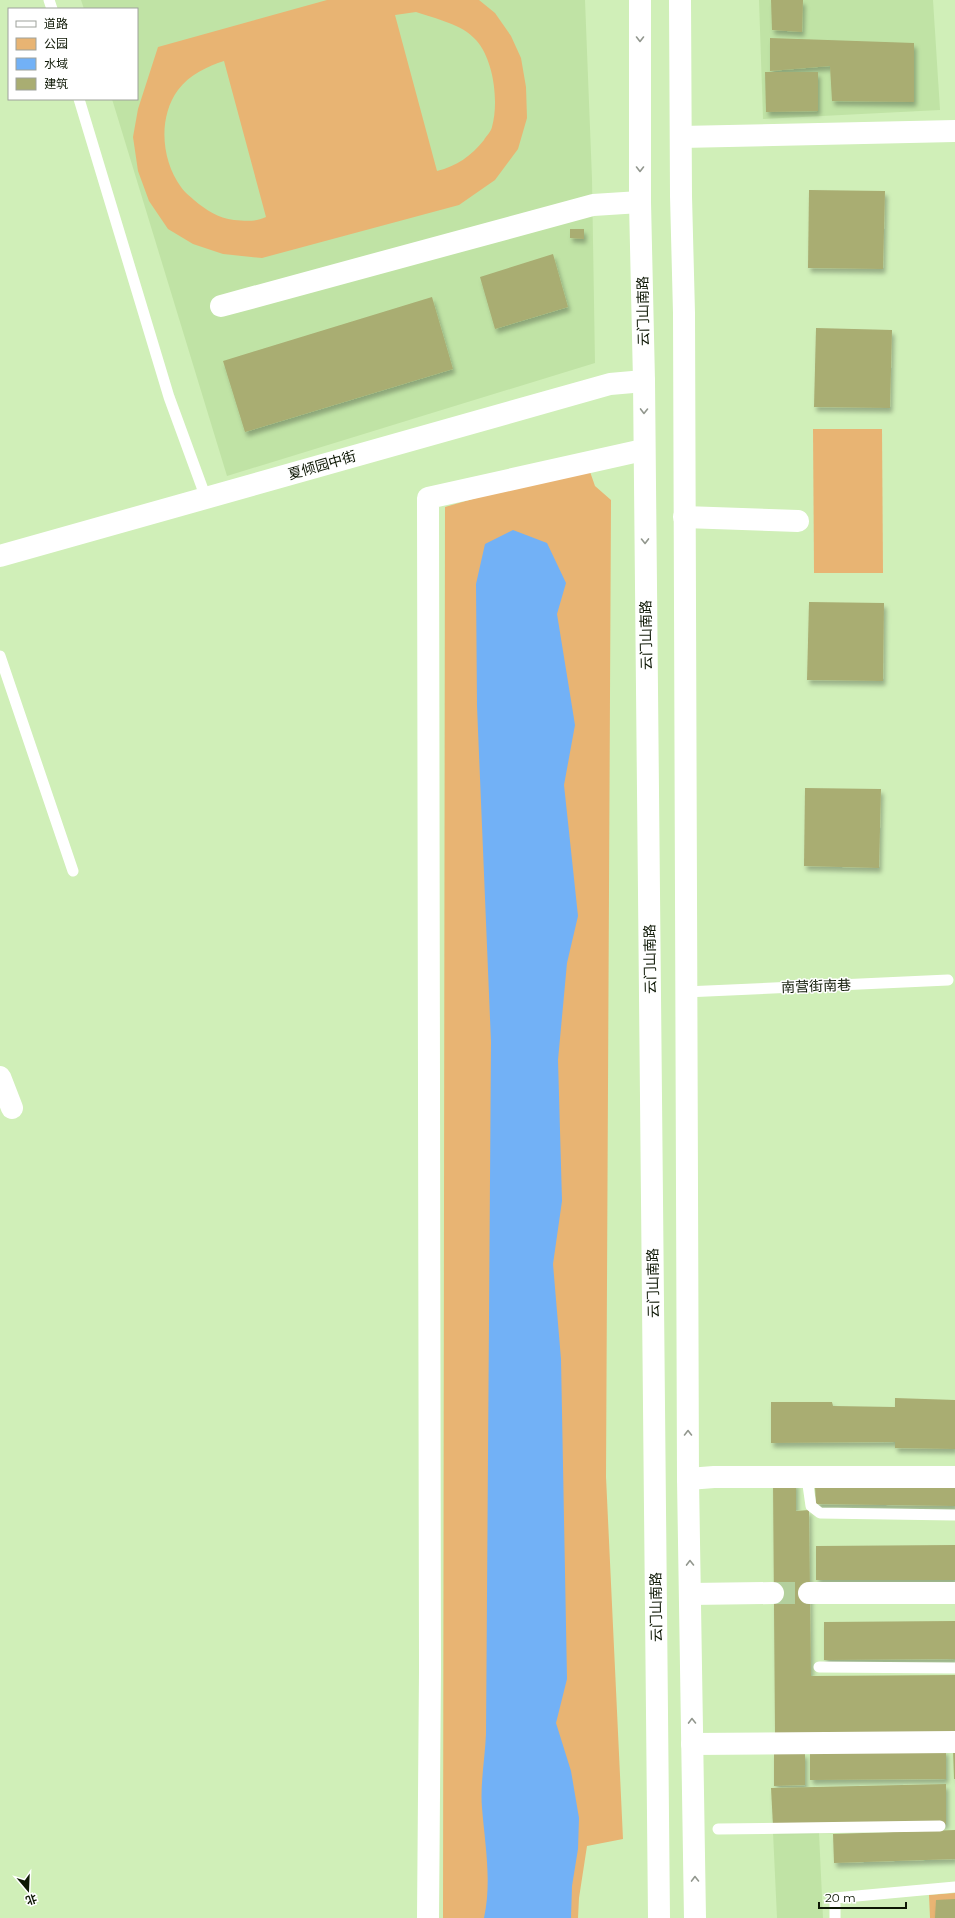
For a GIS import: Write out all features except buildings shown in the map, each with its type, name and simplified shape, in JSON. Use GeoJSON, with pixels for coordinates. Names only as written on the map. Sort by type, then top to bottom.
{"type":"FeatureCollection","features":[{"type":"Feature","properties":{"kind":"street","name":"云门山南路"},"geometry":{"type":"LineString","coordinates":[[640,0],[640,202],[644,381],[659,1918]]}},
{"type":"Feature","properties":{"kind":"street"},"geometry":{"type":"LineString","coordinates":[[680,0],[684,321],[685,992],[688,1479],[696,1918]]}},
{"type":"Feature","properties":{"kind":"street"},"geometry":{"type":"LineString","coordinates":[[681,136],[955,131]]}},
{"type":"Feature","properties":{"kind":"street"},"geometry":{"type":"LineString","coordinates":[[220,306],[593,205],[640,202]]}},
{"type":"Feature","properties":{"kind":"street","name":"夏倾园中街"},"geometry":{"type":"LineString","coordinates":[[0,556],[610,384],[644,381]]}},
{"type":"Feature","properties":{"kind":"street"},"geometry":{"type":"LineString","coordinates":[[428,1918],[430,1679],[428,498],[644,450]]}},
{"type":"Feature","properties":{"kind":"street"},"geometry":{"type":"LineString","coordinates":[[684,517],[798,520]]}},
{"type":"Feature","properties":{"kind":"street"},"geometry":{"type":"LineString","coordinates":[[0,1077],[12,1108]]}},
{"type":"Feature","properties":{"kind":"street"},"geometry":{"type":"LineString","coordinates":[[688,1479],[714,1477],[955,1477]]}},
{"type":"Feature","properties":{"kind":"street"},"geometry":{"type":"LineString","coordinates":[[690,1594],[773,1593]]}},
{"type":"Feature","properties":{"kind":"street"},"geometry":{"type":"LineString","coordinates":[[809,1593],[955,1593]]}},
{"type":"Feature","properties":{"kind":"street"},"geometry":{"type":"LineString","coordinates":[[692,1744],[955,1742]]}},
{"type":"Feature","properties":{"kind":"lane"},"geometry":{"type":"LineString","coordinates":[[79,100],[169,397],[206,498]]}},
{"type":"Feature","properties":{"kind":"lane"},"geometry":{"type":"LineString","coordinates":[[0,656],[73,871]]}},
{"type":"Feature","properties":{"kind":"lane","name":"南营街南巷"},"geometry":{"type":"LineString","coordinates":[[685,992],[948,980]]}},
{"type":"Feature","properties":{"kind":"lane"},"geometry":{"type":"LineString","coordinates":[[803,1477],[808,1485],[811,1506],[820,1513],[955,1516]]}},
{"type":"Feature","properties":{"kind":"lane"},"geometry":{"type":"LineString","coordinates":[[819,1667],[955,1668]]}},
{"type":"Feature","properties":{"kind":"lane"},"geometry":{"type":"LineString","coordinates":[[718,1830],[940,1826]]}},
{"type":"Feature","properties":{"kind":"lane"},"geometry":{"type":"LineString","coordinates":[[835,1918],[835,1898],[955,1887]]}},
{"type":"Feature","properties":{"kind":"shaded area"},"geometry":{"type":"Polygon","coordinates":[[[81,0],[585,0],[592,179],[595,363],[227,476],[112,100],[138,100],[138,8],[84,8],[81,0]]]}},
{"type":"Feature","properties":{"kind":"shaded area"},"geometry":{"type":"Polygon","coordinates":[[[759,0],[933,0],[940,110],[763,119],[759,0]]]}},
{"type":"Feature","properties":{"kind":"shaded area"},"geometry":{"type":"Polygon","coordinates":[[[773,1832],[819,1833],[823,1918],[777,1918],[773,1832]]]}},
{"type":"Feature","properties":{"kind":"green space"},"geometry":{"type":"Polygon","coordinates":[[[327,0],[479,0],[495,13],[511,36],[521,58],[526,87],[527,118],[518,149],[495,180],[459,205],[262,258],[223,254],[193,244],[168,229],[149,201],[138,171],[133,137],[138,109],[158,47],[327,0]],[[416,12],[395,15],[437,171],[463,160],[469,156],[484,140],[492,127],[495,94],[491,70],[482,48],[476,40],[470,34],[456,26],[416,12]],[[224,61],[199,72],[178,90],[167,113],[164,138],[166,152],[174,176],[181,187],[203,207],[212,213],[228,219],[246,221],[258,220],[266,217],[224,61]]]}},
{"type":"Feature","properties":{"kind":"green space"},"geometry":{"type":"Polygon","coordinates":[[[813,429],[882,429],[883,573],[814,573],[813,429]]]}},
{"type":"Feature","properties":{"kind":"green space"},"geometry":{"type":"Polygon","coordinates":[[[588,466],[595,486],[611,500],[606,1477],[623,1839],[587,1846],[579,1898],[578,1918],[443,1918],[445,507],[588,466]]]}},
{"type":"Feature","properties":{"kind":"green space"},"geometry":{"type":"Polygon","coordinates":[[[955,1893],[955,1918],[930,1918],[929,1895],[955,1893]]]}},
{"type":"Feature","properties":{"kind":"water"},"geometry":{"type":"Polygon","coordinates":[[[513,530],[547,543],[566,583],[557,614],[575,725],[564,785],[578,916],[567,963],[558,1060],[562,1201],[553,1264],[561,1359],[567,1679],[556,1723],[571,1771],[579,1818],[578,1849],[572,1886],[571,1918],[484,1918],[488,1877],[482,1808],[482,1780],[486,1734],[491,1042],[477,706],[476,584],[485,544],[513,530]]]}},
{"type":"Feature","properties":{"kind":"tunnel"},"geometry":{"type":"LineString","coordinates":[[773,1593],[809,1593]]}}]}
